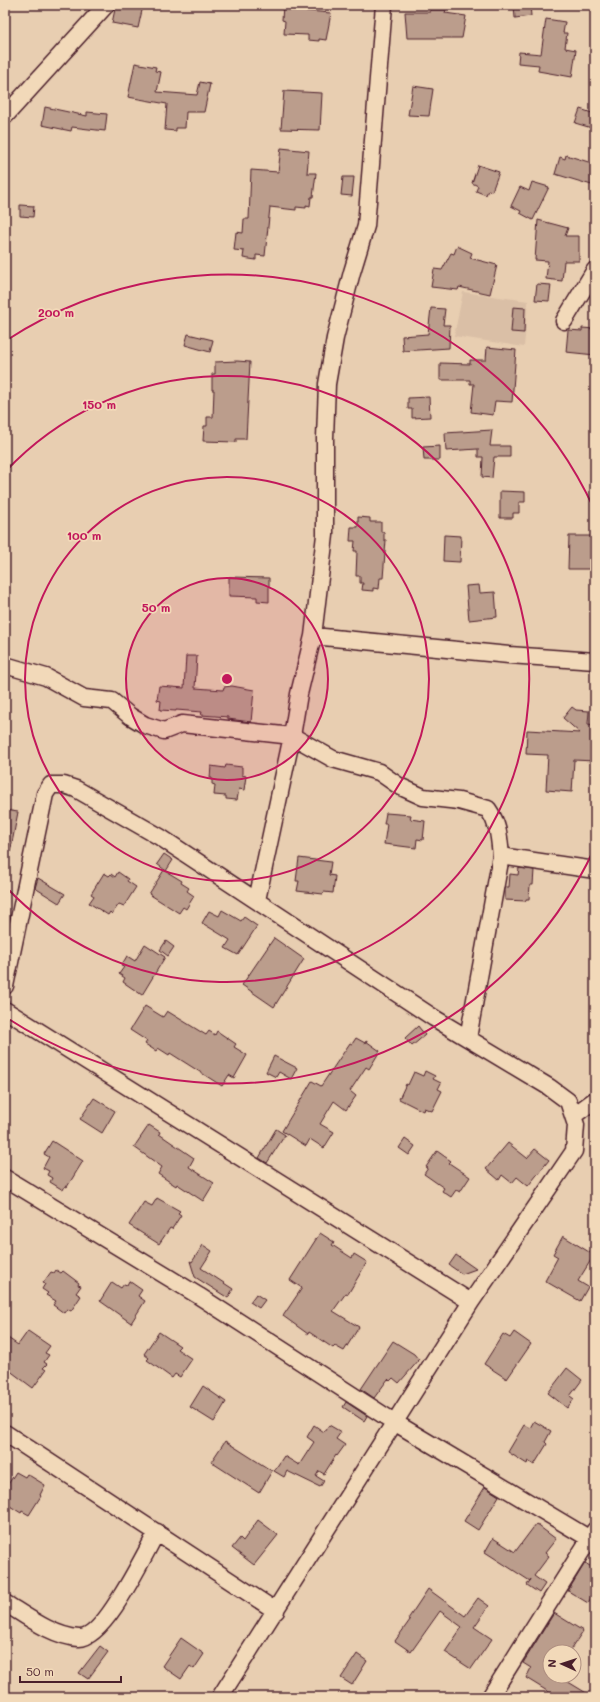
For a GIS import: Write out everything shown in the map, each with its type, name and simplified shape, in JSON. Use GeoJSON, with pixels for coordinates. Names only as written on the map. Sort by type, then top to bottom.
{"type":"FeatureCollection","features":[{"type":"Feature","properties":{"kind":"street"},"geometry":{"type":"LineString","coordinates":[[5,116],[106,5]]}},
{"type":"Feature","properties":{"kind":"street"},"geometry":{"type":"LineString","coordinates":[[256,900],[292,736],[299,694],[313,636],[325,535],[325,438],[327,384],[335,338],[352,272],[366,226],[384,5]]}},
{"type":"Feature","properties":{"kind":"street"},"geometry":{"type":"LineString","coordinates":[[564,321],[595,270]]}},
{"type":"Feature","properties":{"kind":"street"},"geometry":{"type":"LineString","coordinates":[[313,636],[509,655],[595,661]]}},
{"type":"Feature","properties":{"kind":"street"},"geometry":{"type":"LineString","coordinates":[[5,666],[46,677],[84,698],[112,701],[130,716],[145,725],[164,730],[182,724],[292,736],[334,759],[379,772],[399,786],[423,797],[459,801],[488,809],[498,828],[501,856],[468,1038]]}},
{"type":"Feature","properties":{"kind":"street"},"geometry":{"type":"LineString","coordinates":[[5,986],[45,794],[51,785],[64,785],[76,789],[160,837],[434,1018],[549,1087],[568,1102],[573,1116],[576,1126],[574,1151],[471,1302],[220,1697]]}},
{"type":"Feature","properties":{"kind":"street"},"geometry":{"type":"LineString","coordinates":[[501,856],[595,870]]}},
{"type":"Feature","properties":{"kind":"street"},"geometry":{"type":"LineString","coordinates":[[5,1010],[471,1302]]}},
{"type":"Feature","properties":{"kind":"street"},"geometry":{"type":"LineString","coordinates":[[573,1116],[595,1100]]}},
{"type":"Feature","properties":{"kind":"street"},"geometry":{"type":"LineString","coordinates":[[5,1178],[199,1296],[394,1422],[593,1537],[497,1695]]}},
{"type":"Feature","properties":{"kind":"street"},"geometry":{"type":"LineString","coordinates":[[5,1433],[276,1611]]}},
{"type":"Feature","properties":{"kind":"street"},"geometry":{"type":"LineString","coordinates":[[5,1603],[64,1636],[81,1638],[96,1630],[112,1612],[156,1532]]}},
{"type":"Feature","properties":{"kind":"shaded area"},"geometry":{"type":"Polygon","coordinates":[[[463,292],[528,301],[524,347],[454,336],[463,292]]]}},
{"type":"Feature","properties":{"kind":"building"},"geometry":{"type":"Polygon","coordinates":[[[116,5],[143,6],[138,28],[112,23],[116,5]]]}},
{"type":"Feature","properties":{"kind":"building"},"geometry":{"type":"Polygon","coordinates":[[[283,5],[296,5],[296,10],[331,13],[326,40],[308,40],[308,35],[284,34],[285,21],[282,20],[283,5]]]}},
{"type":"Feature","properties":{"kind":"building"},"geometry":{"type":"Polygon","coordinates":[[[514,5],[530,5],[531,16],[515,18],[514,5]]]}},
{"type":"Feature","properties":{"kind":"building"},"geometry":{"type":"Polygon","coordinates":[[[430,10],[446,10],[445,13],[466,16],[462,38],[407,38],[405,12],[430,12],[430,10]]]}},
{"type":"Feature","properties":{"kind":"building"},"geometry":{"type":"Polygon","coordinates":[[[546,19],[565,22],[563,33],[567,33],[565,48],[576,50],[572,77],[538,71],[539,65],[518,63],[519,52],[541,54],[546,19]]]}},
{"type":"Feature","properties":{"kind":"building"},"geometry":{"type":"Polygon","coordinates":[[[135,63],[156,67],[155,71],[161,72],[157,92],[197,95],[200,82],[210,84],[204,112],[186,112],[185,128],[176,128],[176,131],[165,130],[167,104],[128,97],[135,63]]]}},
{"type":"Feature","properties":{"kind":"building"},"geometry":{"type":"Polygon","coordinates":[[[413,86],[433,89],[429,116],[408,115],[413,86]]]}},
{"type":"Feature","properties":{"kind":"building"},"geometry":{"type":"Polygon","coordinates":[[[284,91],[322,93],[320,130],[281,129],[284,91]]]}},
{"type":"Feature","properties":{"kind":"building"},"geometry":{"type":"Polygon","coordinates":[[[45,107],[87,116],[87,112],[107,114],[105,131],[72,127],[71,131],[42,125],[45,107]]]}},
{"type":"Feature","properties":{"kind":"building"},"geometry":{"type":"Polygon","coordinates":[[[580,109],[595,114],[595,129],[575,123],[580,109]]]}},
{"type":"Feature","properties":{"kind":"building"},"geometry":{"type":"Polygon","coordinates":[[[281,148],[309,151],[307,173],[316,173],[313,197],[311,197],[310,206],[306,205],[306,208],[296,207],[296,210],[270,207],[265,256],[256,255],[256,260],[243,258],[244,251],[234,250],[236,232],[243,233],[244,219],[249,219],[251,170],[278,172],[281,148]]]}},
{"type":"Feature","properties":{"kind":"building"},"geometry":{"type":"Polygon","coordinates":[[[566,155],[595,164],[595,186],[555,174],[560,157],[565,159],[566,155]]]}},
{"type":"Feature","properties":{"kind":"building"},"geometry":{"type":"Polygon","coordinates":[[[478,165],[499,172],[492,191],[488,190],[486,195],[476,191],[478,186],[472,183],[478,165]]]}},
{"type":"Feature","properties":{"kind":"building"},"geometry":{"type":"Polygon","coordinates":[[[343,177],[354,177],[352,196],[341,195],[343,177]]]}},
{"type":"Feature","properties":{"kind":"building"},"geometry":{"type":"Polygon","coordinates":[[[532,182],[549,187],[533,220],[511,206],[520,187],[529,191],[532,182]]]}},
{"type":"Feature","properties":{"kind":"building"},"geometry":{"type":"Polygon","coordinates":[[[20,205],[34,206],[33,217],[20,216],[20,205]]]}},
{"type":"Feature","properties":{"kind":"building"},"geometry":{"type":"Polygon","coordinates":[[[538,220],[568,228],[565,236],[579,236],[579,261],[564,261],[562,281],[546,279],[548,261],[535,260],[538,220]]]}},
{"type":"Feature","properties":{"kind":"building"},"geometry":{"type":"Polygon","coordinates":[[[457,246],[472,253],[470,258],[497,265],[490,294],[459,287],[458,290],[431,287],[434,269],[442,270],[451,253],[454,254],[457,246]]]}},
{"type":"Feature","properties":{"kind":"building"},"geometry":{"type":"Polygon","coordinates":[[[537,284],[551,285],[549,301],[535,300],[537,284]]]}},
{"type":"Feature","properties":{"kind":"building"},"geometry":{"type":"Polygon","coordinates":[[[513,307],[525,308],[524,333],[511,332],[513,307]]]}},
{"type":"Feature","properties":{"kind":"building"},"geometry":{"type":"Polygon","coordinates":[[[431,308],[445,309],[443,325],[450,325],[449,348],[403,351],[402,336],[428,334],[431,308]]]}},
{"type":"Feature","properties":{"kind":"building"},"geometry":{"type":"Polygon","coordinates":[[[582,328],[595,329],[595,355],[566,352],[568,330],[582,331],[582,328]]]}},
{"type":"Feature","properties":{"kind":"building"},"geometry":{"type":"Polygon","coordinates":[[[188,334],[213,340],[210,352],[185,345],[188,334]]]}},
{"type":"Feature","properties":{"kind":"building"},"geometry":{"type":"Polygon","coordinates":[[[487,347],[516,350],[512,402],[495,401],[493,415],[471,412],[474,384],[470,384],[470,380],[440,380],[440,363],[470,364],[470,360],[486,360],[487,347]]]}},
{"type":"Feature","properties":{"kind":"building"},"geometry":{"type":"Polygon","coordinates":[[[215,362],[250,362],[246,439],[236,439],[236,442],[203,441],[204,426],[207,426],[207,417],[213,417],[214,390],[212,390],[212,374],[215,374],[215,362]]]}},
{"type":"Feature","properties":{"kind":"building"},"geometry":{"type":"Polygon","coordinates":[[[429,397],[430,417],[412,418],[412,409],[408,409],[408,398],[429,397]]]}},
{"type":"Feature","properties":{"kind":"building"},"geometry":{"type":"Polygon","coordinates":[[[492,430],[490,446],[510,446],[510,457],[494,457],[492,478],[482,477],[483,457],[478,457],[478,449],[446,451],[445,433],[492,430]]]}},
{"type":"Feature","properties":{"kind":"building"},"geometry":{"type":"Polygon","coordinates":[[[440,446],[440,460],[424,460],[423,447],[440,446]]]}},
{"type":"Feature","properties":{"kind":"building"},"geometry":{"type":"Polygon","coordinates":[[[500,491],[525,492],[525,502],[519,502],[519,513],[513,513],[513,518],[500,518],[500,491]]]}},
{"type":"Feature","properties":{"kind":"building"},"geometry":{"type":"Polygon","coordinates":[[[358,517],[370,518],[370,522],[381,522],[381,532],[384,532],[384,540],[386,540],[383,578],[380,578],[379,589],[373,588],[373,591],[362,590],[363,583],[360,583],[360,576],[356,576],[357,551],[354,551],[355,541],[350,541],[351,527],[358,527],[358,517]]]}},
{"type":"Feature","properties":{"kind":"building"},"geometry":{"type":"Polygon","coordinates":[[[444,535],[461,536],[460,562],[443,561],[444,535]]]}},
{"type":"Feature","properties":{"kind":"building"},"geometry":{"type":"Polygon","coordinates":[[[569,536],[595,536],[595,569],[568,569],[569,536]]]}},
{"type":"Feature","properties":{"kind":"building"},"geometry":{"type":"Polygon","coordinates":[[[229,577],[269,578],[269,602],[257,601],[257,597],[229,596],[229,577]]]}},
{"type":"Feature","properties":{"kind":"building"},"geometry":{"type":"Polygon","coordinates":[[[479,585],[480,593],[495,592],[497,617],[469,620],[466,586],[479,585]]]}},
{"type":"Feature","properties":{"kind":"building"},"geometry":{"type":"Polygon","coordinates":[[[186,656],[197,656],[195,688],[223,690],[224,687],[232,686],[254,690],[251,722],[228,719],[228,717],[201,715],[202,712],[160,710],[161,701],[157,700],[159,686],[184,688],[186,656]]]}},
{"type":"Feature","properties":{"kind":"building"},"geometry":{"type":"Polygon","coordinates":[[[572,707],[576,710],[589,711],[588,724],[595,725],[594,761],[574,760],[572,792],[546,790],[548,755],[526,754],[527,730],[580,733],[563,718],[572,707]]]}},
{"type":"Feature","properties":{"kind":"building"},"geometry":{"type":"Polygon","coordinates":[[[226,765],[242,767],[242,775],[246,776],[244,790],[239,789],[237,800],[226,799],[226,796],[214,795],[215,785],[212,784],[212,778],[210,778],[211,766],[225,768],[226,765]]]}},
{"type":"Feature","properties":{"kind":"building"},"geometry":{"type":"Polygon","coordinates":[[[5,810],[18,812],[10,853],[5,852],[5,810]]]}},
{"type":"Feature","properties":{"kind":"building"},"geometry":{"type":"Polygon","coordinates":[[[386,813],[411,815],[410,819],[425,821],[423,840],[417,839],[416,848],[384,844],[387,824],[384,824],[386,813]]]}},
{"type":"Feature","properties":{"kind":"building"},"geometry":{"type":"Polygon","coordinates":[[[164,854],[173,860],[166,871],[157,864],[164,854]]]}},
{"type":"Feature","properties":{"kind":"building"},"geometry":{"type":"Polygon","coordinates":[[[299,858],[331,862],[329,875],[335,876],[333,893],[324,892],[323,894],[297,891],[299,881],[296,881],[299,858]]]}},
{"type":"Feature","properties":{"kind":"building"},"geometry":{"type":"Polygon","coordinates":[[[519,868],[534,870],[533,885],[530,885],[529,899],[526,899],[526,901],[505,900],[505,887],[509,887],[510,874],[518,875],[519,868]]]}},
{"type":"Feature","properties":{"kind":"building"},"geometry":{"type":"Polygon","coordinates":[[[164,870],[182,881],[181,883],[189,888],[187,891],[194,896],[186,909],[183,907],[179,913],[149,894],[164,870]]]}},
{"type":"Feature","properties":{"kind":"building"},"geometry":{"type":"Polygon","coordinates":[[[118,872],[136,887],[124,906],[119,904],[112,914],[110,912],[108,915],[89,903],[94,896],[91,894],[104,873],[109,876],[111,874],[115,877],[118,872]]]}},
{"type":"Feature","properties":{"kind":"building"},"geometry":{"type":"Polygon","coordinates":[[[38,878],[65,894],[59,903],[35,888],[38,878]]]}},
{"type":"Feature","properties":{"kind":"building"},"geometry":{"type":"Polygon","coordinates":[[[222,910],[241,921],[244,917],[257,926],[238,955],[225,948],[230,940],[202,923],[209,911],[219,916],[222,910]]]}},
{"type":"Feature","properties":{"kind":"building"},"geometry":{"type":"Polygon","coordinates":[[[274,938],[304,959],[274,1007],[242,985],[274,938]]]}},
{"type":"Feature","properties":{"kind":"building"},"geometry":{"type":"Polygon","coordinates":[[[166,941],[174,947],[168,956],[160,950],[166,941]]]}},
{"type":"Feature","properties":{"kind":"building"},"geometry":{"type":"Polygon","coordinates":[[[145,944],[165,957],[142,995],[123,982],[125,978],[119,974],[124,967],[121,966],[127,956],[135,961],[145,944]]]}},
{"type":"Feature","properties":{"kind":"building"},"geometry":{"type":"Polygon","coordinates":[[[145,1006],[163,1017],[167,1011],[206,1035],[209,1031],[215,1035],[217,1031],[236,1044],[234,1047],[247,1055],[234,1078],[229,1075],[222,1086],[170,1053],[169,1055],[158,1048],[156,1051],[145,1044],[147,1041],[130,1030],[145,1006]]]}},
{"type":"Feature","properties":{"kind":"building"},"geometry":{"type":"Polygon","coordinates":[[[418,1026],[425,1035],[412,1046],[405,1038],[418,1026]]]}},
{"type":"Feature","properties":{"kind":"building"},"geometry":{"type":"Polygon","coordinates":[[[356,1038],[365,1043],[366,1041],[380,1051],[369,1069],[366,1067],[350,1091],[356,1096],[346,1110],[334,1101],[320,1124],[334,1132],[324,1148],[310,1139],[306,1146],[282,1131],[312,1081],[321,1086],[350,1043],[352,1044],[356,1038]]]}},
{"type":"Feature","properties":{"kind":"building"},"geometry":{"type":"Polygon","coordinates":[[[274,1056],[297,1068],[291,1079],[279,1072],[276,1077],[266,1072],[274,1056]]]}},
{"type":"Feature","properties":{"kind":"building"},"geometry":{"type":"Polygon","coordinates":[[[425,1071],[435,1076],[433,1079],[441,1083],[438,1089],[442,1091],[432,1111],[424,1108],[423,1111],[399,1099],[414,1072],[423,1076],[425,1071]]]}},
{"type":"Feature","properties":{"kind":"building"},"geometry":{"type":"Polygon","coordinates":[[[94,1098],[115,1111],[102,1133],[80,1119],[94,1098]]]}},
{"type":"Feature","properties":{"kind":"building"},"geometry":{"type":"Polygon","coordinates":[[[149,1125],[160,1132],[159,1134],[194,1158],[189,1167],[214,1183],[203,1201],[177,1184],[176,1186],[158,1174],[162,1167],[134,1147],[149,1125]]]}},
{"type":"Feature","properties":{"kind":"building"},"geometry":{"type":"Polygon","coordinates":[[[276,1129],[285,1135],[267,1163],[259,1158],[276,1129]]]}},
{"type":"Feature","properties":{"kind":"building"},"geometry":{"type":"Polygon","coordinates":[[[405,1139],[415,1146],[409,1155],[399,1148],[405,1139]]]}},
{"type":"Feature","properties":{"kind":"building"},"geometry":{"type":"Polygon","coordinates":[[[52,1141],[83,1161],[67,1187],[65,1186],[63,1190],[50,1182],[52,1178],[47,1175],[49,1171],[43,1168],[49,1157],[44,1154],[52,1141]]]}},
{"type":"Feature","properties":{"kind":"building"},"geometry":{"type":"Polygon","coordinates":[[[508,1143],[527,1158],[535,1149],[549,1160],[528,1186],[517,1177],[512,1183],[502,1175],[499,1180],[486,1169],[508,1143]]]}},
{"type":"Feature","properties":{"kind":"building"},"geometry":{"type":"Polygon","coordinates":[[[437,1151],[451,1161],[449,1163],[470,1177],[460,1192],[456,1190],[451,1197],[442,1191],[444,1188],[424,1174],[428,1168],[426,1167],[437,1151]]]}},
{"type":"Feature","properties":{"kind":"building"},"geometry":{"type":"Polygon","coordinates":[[[157,1198],[180,1211],[178,1213],[181,1215],[172,1229],[170,1228],[159,1244],[129,1225],[144,1202],[152,1206],[157,1198]]]}},
{"type":"Feature","properties":{"kind":"building"},"geometry":{"type":"Polygon","coordinates":[[[320,1233],[334,1242],[332,1245],[352,1258],[354,1254],[367,1262],[348,1294],[346,1293],[333,1311],[359,1327],[344,1351],[335,1346],[333,1348],[309,1332],[308,1334],[283,1316],[302,1288],[290,1280],[320,1233]]]}},
{"type":"Feature","properties":{"kind":"building"},"geometry":{"type":"Polygon","coordinates":[[[563,1236],[594,1255],[578,1281],[588,1287],[580,1301],[545,1281],[558,1257],[553,1254],[563,1236]]]}},
{"type":"Feature","properties":{"kind":"building"},"geometry":{"type":"Polygon","coordinates":[[[203,1245],[212,1251],[201,1268],[233,1289],[228,1298],[195,1277],[190,1261],[192,1262],[203,1245]]]}},
{"type":"Feature","properties":{"kind":"building"},"geometry":{"type":"Polygon","coordinates":[[[456,1255],[476,1269],[462,1274],[449,1265],[456,1255]]]}},
{"type":"Feature","properties":{"kind":"building"},"geometry":{"type":"Polygon","coordinates":[[[56,1270],[61,1273],[63,1271],[81,1286],[76,1293],[81,1296],[71,1311],[67,1309],[64,1313],[53,1305],[56,1301],[46,1295],[48,1293],[42,1289],[45,1284],[43,1283],[51,1272],[54,1273],[56,1270]]]}},
{"type":"Feature","properties":{"kind":"building"},"geometry":{"type":"Polygon","coordinates":[[[129,1281],[142,1290],[138,1296],[145,1301],[131,1323],[100,1301],[112,1282],[121,1288],[124,1284],[127,1285],[129,1281]]]}},
{"type":"Feature","properties":{"kind":"building"},"geometry":{"type":"Polygon","coordinates":[[[256,1294],[265,1300],[259,1308],[250,1302],[256,1294]]]}},
{"type":"Feature","properties":{"kind":"building"},"geometry":{"type":"Polygon","coordinates":[[[28,1331],[50,1346],[45,1353],[49,1355],[44,1362],[47,1364],[43,1368],[46,1370],[33,1388],[5,1367],[5,1336],[18,1345],[28,1331]]]}},
{"type":"Feature","properties":{"kind":"building"},"geometry":{"type":"Polygon","coordinates":[[[159,1332],[180,1346],[177,1349],[192,1359],[180,1377],[175,1374],[172,1378],[147,1360],[149,1358],[144,1354],[159,1332]]]}},
{"type":"Feature","properties":{"kind":"building"},"geometry":{"type":"Polygon","coordinates":[[[514,1332],[531,1344],[507,1379],[484,1364],[503,1334],[510,1338],[514,1332]]]}},
{"type":"Feature","properties":{"kind":"building"},"geometry":{"type":"Polygon","coordinates":[[[393,1341],[414,1354],[419,1360],[399,1383],[393,1378],[390,1381],[388,1379],[374,1398],[361,1389],[393,1341]]]}},
{"type":"Feature","properties":{"kind":"building"},"geometry":{"type":"Polygon","coordinates":[[[567,1368],[582,1380],[570,1396],[574,1399],[567,1408],[548,1393],[567,1368]]]}},
{"type":"Feature","properties":{"kind":"building"},"geometry":{"type":"Polygon","coordinates":[[[203,1386],[226,1402],[214,1422],[190,1407],[203,1386]]]}},
{"type":"Feature","properties":{"kind":"building"},"geometry":{"type":"Polygon","coordinates":[[[346,1402],[367,1416],[364,1421],[343,1407],[346,1402]]]}},
{"type":"Feature","properties":{"kind":"building"},"geometry":{"type":"Polygon","coordinates":[[[534,1421],[551,1431],[545,1442],[547,1444],[534,1465],[528,1461],[527,1464],[508,1452],[524,1425],[530,1428],[534,1421]]]}},
{"type":"Feature","properties":{"kind":"building"},"geometry":{"type":"Polygon","coordinates":[[[314,1425],[324,1432],[329,1425],[341,1432],[336,1439],[345,1445],[337,1456],[336,1455],[324,1474],[319,1471],[316,1476],[324,1481],[320,1487],[287,1471],[284,1477],[274,1471],[284,1456],[299,1465],[314,1442],[307,1437],[314,1425]]]}},
{"type":"Feature","properties":{"kind":"building"},"geometry":{"type":"Polygon","coordinates":[[[225,1441],[272,1471],[259,1493],[211,1462],[225,1441]]]}},
{"type":"Feature","properties":{"kind":"building"},"geometry":{"type":"Polygon","coordinates":[[[16,1472],[25,1477],[27,1474],[45,1485],[40,1495],[41,1496],[29,1515],[22,1511],[21,1513],[5,1503],[5,1489],[16,1472]]]}},
{"type":"Feature","properties":{"kind":"building"},"geometry":{"type":"Polygon","coordinates":[[[485,1487],[499,1496],[478,1530],[464,1521],[485,1487]]]}},
{"type":"Feature","properties":{"kind":"building"},"geometry":{"type":"Polygon","coordinates":[[[258,1520],[278,1535],[254,1565],[232,1548],[240,1538],[243,1541],[258,1520]]]}},
{"type":"Feature","properties":{"kind":"building"},"geometry":{"type":"Polygon","coordinates":[[[536,1524],[556,1539],[545,1553],[549,1556],[534,1576],[545,1584],[539,1593],[527,1585],[530,1581],[485,1552],[493,1538],[515,1552],[536,1524]]]}},
{"type":"Feature","properties":{"kind":"building"},"geometry":{"type":"Polygon","coordinates":[[[585,1563],[595,1569],[595,1591],[588,1603],[568,1591],[585,1563]]]}},
{"type":"Feature","properties":{"kind":"building"},"geometry":{"type":"Polygon","coordinates":[[[428,1589],[465,1616],[478,1598],[489,1606],[474,1627],[492,1639],[471,1669],[445,1652],[462,1627],[440,1611],[411,1652],[395,1641],[410,1620],[408,1619],[428,1589]]]}},
{"type":"Feature","properties":{"kind":"building"},"geometry":{"type":"Polygon","coordinates":[[[554,1613],[583,1631],[574,1644],[542,1644],[542,1684],[572,1684],[593,1697],[557,1697],[526,1678],[531,1668],[523,1663],[554,1613]]]}},
{"type":"Feature","properties":{"kind":"building"},"geometry":{"type":"Polygon","coordinates":[[[181,1638],[204,1654],[194,1669],[190,1666],[181,1679],[162,1666],[181,1638]]]}},
{"type":"Feature","properties":{"kind":"building"},"geometry":{"type":"Polygon","coordinates":[[[100,1646],[108,1652],[88,1679],[79,1673],[100,1646]]]}},
{"type":"Feature","properties":{"kind":"building"},"geometry":{"type":"Polygon","coordinates":[[[357,1654],[367,1661],[352,1685],[341,1678],[357,1654]]]}}]}
